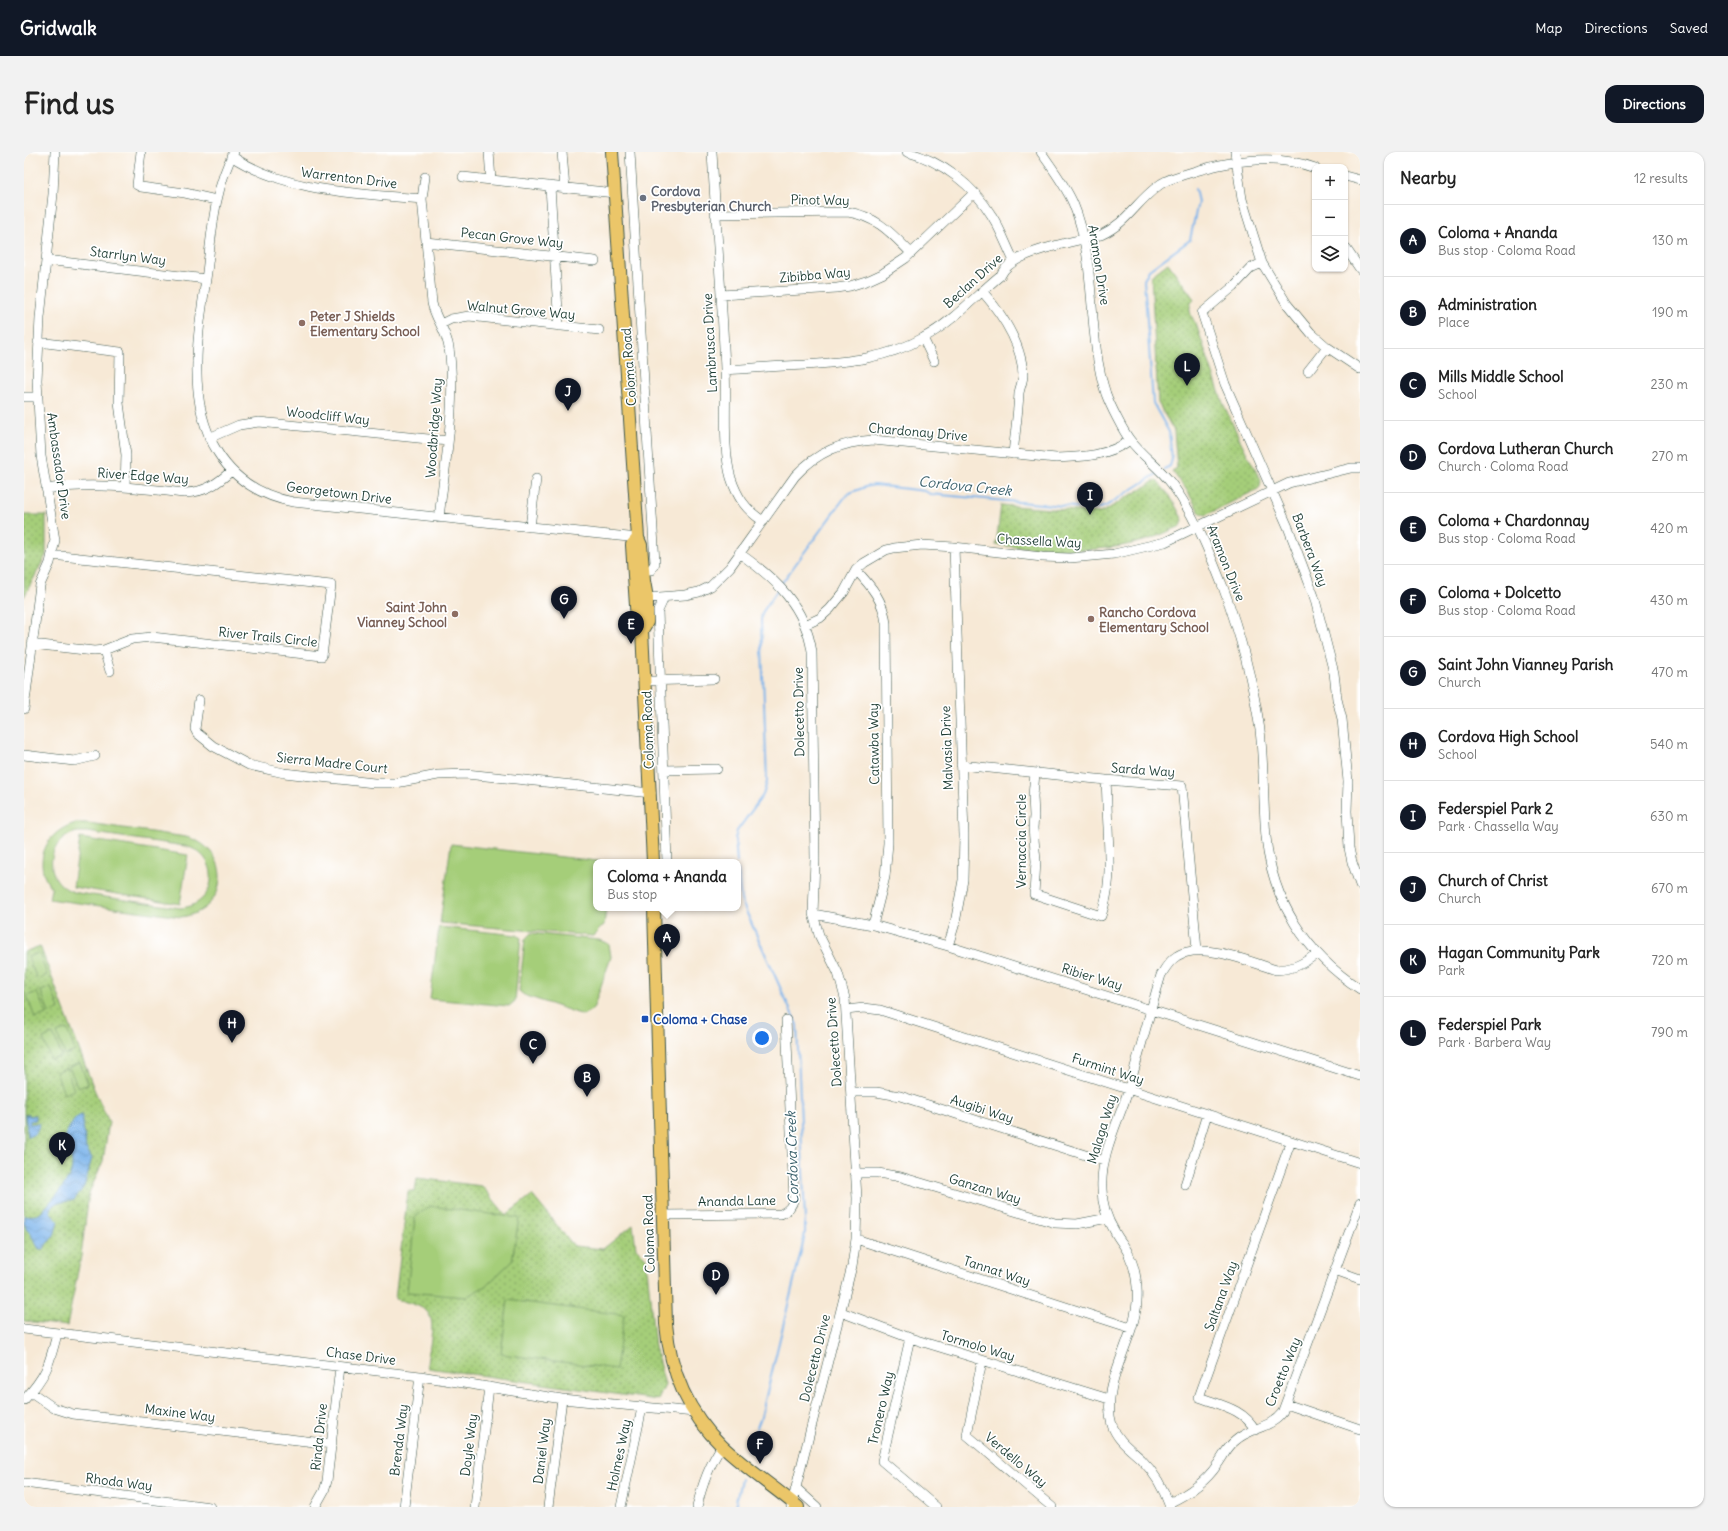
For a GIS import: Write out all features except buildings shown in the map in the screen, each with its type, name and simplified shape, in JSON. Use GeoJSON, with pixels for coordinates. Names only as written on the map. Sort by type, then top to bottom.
{"type":"FeatureCollection","features":[{"type":"Feature","properties":{"kind":"main road","name":"Coloma Road"},"geometry":{"type":"LineString","coordinates":[[612,152],[638,538],[641,545],[647,598],[647,622],[642,630]]}},
{"type":"Feature","properties":{"kind":"main road","name":"Coloma Road"},"geometry":{"type":"LineString","coordinates":[[638,538],[632,545],[637,618],[642,630],[651,793],[653,859]]}},
{"type":"Feature","properties":{"kind":"main road"},"geometry":{"type":"LineString","coordinates":[[637,618],[641,604],[647,598]]}},
{"type":"Feature","properties":{"kind":"main road","name":"Coloma Road"},"geometry":{"type":"LineString","coordinates":[[654,911],[666,1324],[668,1346],[677,1379],[694,1412],[722,1446],[794,1505]]}},
{"type":"Feature","properties":{"kind":"street","name":"Ambassador Drive"},"geometry":{"type":"LineString","coordinates":[[24,709],[40,585],[52,554],[55,533],[41,456],[37,397],[38,342],[53,194],[55,152]]}},
{"type":"Feature","properties":{"kind":"street"},"geometry":{"type":"LineString","coordinates":[[141,152],[137,185],[141,187],[185,193],[216,200]]}},
{"type":"Feature","properties":{"kind":"street"},"geometry":{"type":"LineString","coordinates":[[489,152],[491,180]]}},
{"type":"Feature","properties":{"kind":"street"},"geometry":{"type":"LineString","coordinates":[[562,152],[564,189]]}},
{"type":"Feature","properties":{"kind":"street","name":"Coloma Road"},"geometry":{"type":"LineString","coordinates":[[630,152],[655,563],[651,570],[643,570]]}},
{"type":"Feature","properties":{"kind":"street","name":"Lambrusca Drive"},"geometry":{"type":"LineString","coordinates":[[712,152],[726,370],[728,460],[731,476],[739,498],[750,511],[763,521]]}},
{"type":"Feature","properties":{"kind":"street"},"geometry":{"type":"LineString","coordinates":[[907,152],[942,167],[955,176],[974,193],[993,217],[1014,261]]}},
{"type":"Feature","properties":{"kind":"street","name":"Aramon Drive"},"geometry":{"type":"LineString","coordinates":[[1041,152],[1072,201],[1083,240],[1101,376],[1107,396],[1130,440],[1161,471],[1184,503],[1197,527],[1231,610],[1252,688],[1260,731],[1269,858],[1284,905],[1298,931],[1316,953],[1360,989]]}},
{"type":"Feature","properties":{"kind":"street"},"geometry":{"type":"LineString","coordinates":[[1235,152],[1242,199],[1262,263],[1296,316],[1327,347],[1360,369]]}},
{"type":"Feature","properties":{"kind":"street","name":"Georgetown Drive"},"geometry":{"type":"LineString","coordinates":[[232,154],[216,200],[197,363],[201,408],[209,438],[217,453],[231,471],[250,487],[282,500],[530,528],[638,538]]}},
{"type":"Feature","properties":{"kind":"street","name":"Warrenton Drive"},"geometry":{"type":"LineString","coordinates":[[232,154],[244,165],[267,176],[305,187],[422,199]]}},
{"type":"Feature","properties":{"kind":"street","name":"Beclan Drive"},"geometry":{"type":"LineString","coordinates":[[726,370],[847,362],[899,350],[923,338],[954,317],[1002,275],[1004,269],[1014,261],[1045,248],[1101,235],[1124,221],[1143,198],[1160,184],[1173,178],[1236,162],[1293,162],[1312,167]]}},
{"type":"Feature","properties":{"kind":"street","name":"Woodbridge Way"},"geometry":{"type":"LineString","coordinates":[[424,177],[422,199],[433,307],[447,338],[451,370],[451,410],[439,518]]}},
{"type":"Feature","properties":{"kind":"street"},"geometry":{"type":"LineString","coordinates":[[463,177],[564,189],[615,193]]}},
{"type":"Feature","properties":{"kind":"street"},"geometry":{"type":"LineString","coordinates":[[1348,177],[1360,180]]}},
{"type":"Feature","properties":{"kind":"street"},"geometry":{"type":"LineString","coordinates":[[550,187],[559,326]]}},
{"type":"Feature","properties":{"kind":"street","name":"Zibibba Way"},"geometry":{"type":"LineString","coordinates":[[721,295],[837,288],[850,286],[869,280],[882,274],[911,253],[974,193]]}},
{"type":"Feature","properties":{"kind":"street","name":"Pinot Way"},"geometry":{"type":"LineString","coordinates":[[716,214],[848,212],[875,220],[886,228],[911,253]]}},
{"type":"Feature","properties":{"kind":"street","name":"Pecan Grove Way"},"geometry":{"type":"LineString","coordinates":[[426,242],[595,261]]}},
{"type":"Feature","properties":{"kind":"street"},"geometry":{"type":"LineString","coordinates":[[1348,251],[1360,269]]}},
{"type":"Feature","properties":{"kind":"street","name":"Starrlyn Way"},"geometry":{"type":"LineString","coordinates":[[46,260],[206,279]]}},
{"type":"Feature","properties":{"kind":"street","name":"Barbera Way"},"geometry":{"type":"LineString","coordinates":[[1262,263],[1251,268],[1234,286],[1202,314],[1225,384],[1288,527],[1307,575],[1334,673],[1337,698],[1342,719],[1348,781],[1347,811],[1349,848],[1360,885]]}},
{"type":"Feature","properties":{"kind":"street"},"geometry":{"type":"LineString","coordinates":[[982,291],[1006,322],[1020,361],[1023,376],[1013,454]]}},
{"type":"Feature","properties":{"kind":"street","name":"Walnut Grove Way"},"geometry":{"type":"LineString","coordinates":[[441,324],[451,319],[469,316],[599,330]]}},
{"type":"Feature","properties":{"kind":"street"},"geometry":{"type":"LineString","coordinates":[[923,338],[934,361]]}},
{"type":"Feature","properties":{"kind":"street"},"geometry":{"type":"LineString","coordinates":[[38,342],[120,352],[118,384],[126,455],[125,487]]}},
{"type":"Feature","properties":{"kind":"street"},"geometry":{"type":"LineString","coordinates":[[1308,371],[1327,347]]}},
{"type":"Feature","properties":{"kind":"street"},"geometry":{"type":"LineString","coordinates":[[24,397],[37,397]]}},
{"type":"Feature","properties":{"kind":"street","name":"Woodcliff Way"},"geometry":{"type":"LineString","coordinates":[[209,438],[239,424],[259,422],[448,441]]}},
{"type":"Feature","properties":{"kind":"street","name":"Chardonay Drive"},"geometry":{"type":"LineString","coordinates":[[647,598],[664,598],[705,590],[724,574],[804,466],[822,453],[852,442],[885,440],[1056,458],[1086,457],[1109,451],[1130,440]]}},
{"type":"Feature","properties":{"kind":"street","name":"Chassella Way"},"geometry":{"type":"LineString","coordinates":[[805,625],[820,618],[830,608],[844,592],[856,570],[874,556],[894,548],[922,545],[1042,557],[1095,557],[1165,542],[1289,483],[1351,468],[1360,468]]}},
{"type":"Feature","properties":{"kind":"street","name":"River Edge Way"},"geometry":{"type":"LineString","coordinates":[[46,489],[93,486],[125,487],[194,493],[211,487],[231,471]]}},
{"type":"Feature","properties":{"kind":"street"},"geometry":{"type":"LineString","coordinates":[[530,528],[536,479]]}},
{"type":"Feature","properties":{"kind":"street","name":"Malvasia Drive"},"geometry":{"type":"LineString","coordinates":[[948,946],[955,923],[962,880],[964,835],[954,547]]}},
{"type":"Feature","properties":{"kind":"street","name":"Dolecetto Drive"},"geometry":{"type":"LineString","coordinates":[[739,553],[780,588],[799,611],[805,625],[812,652],[815,860],[813,914],[819,935],[838,973],[845,998],[851,1092],[857,1219],[856,1239],[852,1266],[796,1488],[794,1505]]}},
{"type":"Feature","properties":{"kind":"street","name":"River Trails Circle"},"geometry":{"type":"LineString","coordinates":[[32,644],[94,651],[104,650],[132,639],[152,637],[322,656],[331,585],[52,554]]}},
{"type":"Feature","properties":{"kind":"street","name":"Catawba Way"},"geometry":{"type":"LineString","coordinates":[[856,570],[877,593],[882,603],[886,623],[888,843],[885,877],[873,925]]}},
{"type":"Feature","properties":{"kind":"street","name":"Coloma Road"},"geometry":{"type":"LineString","coordinates":[[664,598],[658,611],[667,859]]}},
{"type":"Feature","properties":{"kind":"street"},"geometry":{"type":"LineString","coordinates":[[104,650],[110,671]]}},
{"type":"Feature","properties":{"kind":"street"},"geometry":{"type":"LineString","coordinates":[[644,681],[714,679]]}},
{"type":"Feature","properties":{"kind":"street","name":"Sierra Madre Court"},"geometry":{"type":"LineString","coordinates":[[199,700],[196,729],[197,733],[213,746],[249,765],[284,774],[374,783],[396,783],[438,775],[466,774],[651,793]]}},
{"type":"Feature","properties":{"kind":"street"},"geometry":{"type":"LineString","coordinates":[[24,755],[74,760],[84,760],[95,756]]}},
{"type":"Feature","properties":{"kind":"street","name":"Sarda Way"},"geometry":{"type":"LineString","coordinates":[[961,765],[1106,780],[1182,786],[1197,950]]}},
{"type":"Feature","properties":{"kind":"street"},"geometry":{"type":"LineString","coordinates":[[664,770],[717,769]]}},
{"type":"Feature","properties":{"kind":"street","name":"Vernaccia Circle"},"geometry":{"type":"LineString","coordinates":[[1035,773],[1033,796],[1033,828],[1036,861],[1034,894],[1101,916],[1107,897],[1110,855],[1106,780]]}},
{"type":"Feature","properties":{"kind":"street","name":"Ribier Way"},"geometry":{"type":"LineString","coordinates":[[813,914],[873,925],[948,946],[1360,1076]]}},
{"type":"Feature","properties":{"kind":"street","name":"Malaga Way"},"geometry":{"type":"LineString","coordinates":[[1170,1505],[1152,1472],[1140,1458],[1123,1444],[1115,1433],[1108,1408],[1109,1399],[1136,1314],[1137,1289],[1135,1272],[1127,1250],[1108,1218],[1101,1188],[1104,1161],[1128,1089],[1161,975],[1178,955],[1197,950],[1224,954],[1276,970],[1301,965],[1316,953]]}},
{"type":"Feature","properties":{"kind":"street","name":"Furmint Way"},"geometry":{"type":"LineString","coordinates":[[846,1010],[864,1008],[880,1010],[1360,1163]]}},
{"type":"Feature","properties":{"kind":"street","name":"Ananda Lane"},"geometry":{"type":"LineString","coordinates":[[663,1215],[781,1214],[793,1204],[794,1198],[786,1020]]}},
{"type":"Feature","properties":{"kind":"street","name":"Augibi Way"},"geometry":{"type":"LineString","coordinates":[[851,1092],[876,1092],[900,1096],[1104,1161]]}},
{"type":"Feature","properties":{"kind":"street"},"geometry":{"type":"LineString","coordinates":[[1185,1185],[1207,1114]]}},
{"type":"Feature","properties":{"kind":"street","name":"Saltana Way"},"geometry":{"type":"LineString","coordinates":[[1255,1430],[1249,1420],[1242,1414],[1199,1397],[1291,1141]]}},
{"type":"Feature","properties":{"kind":"street","name":"Ganzan Way"},"geometry":{"type":"LineString","coordinates":[[855,1173],[883,1174],[901,1177],[1055,1223],[1077,1224],[1108,1218]]}},
{"type":"Feature","properties":{"kind":"street","name":"Croetto Way"},"geometry":{"type":"LineString","coordinates":[[1170,1505],[1201,1484],[1212,1473],[1232,1444],[1243,1435],[1276,1420],[1282,1413],[1360,1203]]}},
{"type":"Feature","properties":{"kind":"street","name":"Tannat Way"},"geometry":{"type":"LineString","coordinates":[[856,1239],[1131,1328]]}},
{"type":"Feature","properties":{"kind":"street"},"geometry":{"type":"LineString","coordinates":[[1336,1270],[1360,1279]]}},
{"type":"Feature","properties":{"kind":"street","name":"Tormolo Way"},"geometry":{"type":"LineString","coordinates":[[841,1312],[910,1338],[1109,1399]]}},
{"type":"Feature","properties":{"kind":"street","name":"Chase Drive"},"geometry":{"type":"LineString","coordinates":[[24,1329],[420,1376],[562,1399],[694,1412]]}},
{"type":"Feature","properties":{"kind":"street"},"geometry":{"type":"LineString","coordinates":[[24,1400],[48,1366],[57,1334]]}},
{"type":"Feature","properties":{"kind":"street","name":"Tronero Way"},"geometry":{"type":"LineString","coordinates":[[910,1338],[882,1461],[936,1507]]}},
{"type":"Feature","properties":{"kind":"street","name":"Verdello Way"},"geometry":{"type":"LineString","coordinates":[[982,1361],[967,1436],[1052,1507]]}},
{"type":"Feature","properties":{"kind":"street","name":"Rinda Drive"},"geometry":{"type":"LineString","coordinates":[[315,1507],[324,1491],[327,1481],[340,1367]]}},
{"type":"Feature","properties":{"kind":"street","name":"Brenda Way"},"geometry":{"type":"LineString","coordinates":[[404,1507],[420,1376]]}},
{"type":"Feature","properties":{"kind":"street","name":"Doyle Way"},"geometry":{"type":"LineString","coordinates":[[475,1507],[489,1387]]}},
{"type":"Feature","properties":{"kind":"street","name":"Maxine Way"},"geometry":{"type":"LineString","coordinates":[[31,1392],[54,1408],[73,1414],[332,1444]]}},
{"type":"Feature","properties":{"kind":"street","name":"Daniel Way"},"geometry":{"type":"LineString","coordinates":[[548,1507],[562,1399]]}},
{"type":"Feature","properties":{"kind":"street"},"geometry":{"type":"LineString","coordinates":[[1286,1404],[1360,1429]]}},
{"type":"Feature","properties":{"kind":"street","name":"Holmes Way"},"geometry":{"type":"LineString","coordinates":[[621,1507],[642,1408]]}},
{"type":"Feature","properties":{"kind":"street"},"geometry":{"type":"LineString","coordinates":[[697,1507],[706,1473],[722,1446]]}},
{"type":"Feature","properties":{"kind":"street","name":"Rhoda Way"},"geometry":{"type":"LineString","coordinates":[[24,1483],[210,1507]]}},
{"type":"Feature","properties":{"kind":"street"},"geometry":{"type":"LineString","coordinates":[[796,1488],[817,1507]]}},
{"type":"Feature","properties":{"kind":"green space"},"geometry":{"type":"Polygon","coordinates":[[[1168,263],[1194,299],[1190,306],[1190,312],[1196,324],[1223,403],[1261,481],[1258,489],[1206,515],[1200,513],[1186,489],[1172,471],[1177,468],[1174,431],[1158,403],[1151,276],[1168,263]]]}},
{"type":"Feature","properties":{"kind":"green space"},"geometry":{"type":"Polygon","coordinates":[[[1156,480],[1170,496],[1183,520],[1181,526],[1158,536],[1131,544],[1093,549],[1054,550],[996,545],[1001,505],[1101,513],[1156,480]]]}},
{"type":"Feature","properties":{"kind":"green space"},"geometry":{"type":"Polygon","coordinates":[[[24,515],[46,515],[46,555],[24,597],[24,515]]]}},
{"type":"Feature","properties":{"kind":"green space"},"geometry":{"type":"Polygon","coordinates":[[[76,823],[88,823],[186,837],[202,844],[212,854],[218,866],[220,879],[217,892],[209,904],[197,912],[181,917],[49,899],[52,889],[46,879],[43,869],[42,859],[44,850],[56,833],[65,827],[76,823]],[[77,832],[66,837],[58,844],[53,853],[53,873],[58,882],[67,889],[78,893],[181,908],[194,905],[203,898],[209,889],[211,879],[210,869],[205,859],[197,851],[185,846],[87,832],[77,832]]]}},
{"type":"Feature","properties":{"kind":"green space"},"geometry":{"type":"Polygon","coordinates":[[[80,838],[188,855],[180,904],[73,887],[80,838]]]}},
{"type":"Feature","properties":{"kind":"green space"},"geometry":{"type":"Polygon","coordinates":[[[451,844],[593,860],[593,911],[606,911],[604,925],[593,936],[440,923],[451,844]]]}},
{"type":"Feature","properties":{"kind":"green space"},"geometry":{"type":"Polygon","coordinates":[[[439,927],[517,935],[521,938],[515,1001],[509,1006],[430,999],[439,927]]]}},
{"type":"Feature","properties":{"kind":"green space"},"geometry":{"type":"Polygon","coordinates":[[[531,933],[599,940],[609,944],[611,957],[593,1009],[583,1015],[524,995],[519,991],[525,939],[531,933]]]}},
{"type":"Feature","properties":{"kind":"green space"},"geometry":{"type":"Polygon","coordinates":[[[40,946],[94,1089],[109,1122],[103,1161],[89,1193],[81,1256],[67,1326],[24,1321],[24,952],[40,946]]]}},
{"type":"Feature","properties":{"kind":"green space"},"geometry":{"type":"Polygon","coordinates":[[[39,953],[47,975],[37,979],[28,957],[39,953]]]}},
{"type":"Feature","properties":{"kind":"green space"},"geometry":{"type":"Polygon","coordinates":[[[51,987],[59,1009],[49,1013],[41,991],[51,987]]]}},
{"type":"Feature","properties":{"kind":"green space"},"geometry":{"type":"Polygon","coordinates":[[[37,992],[46,1014],[35,1018],[27,996],[37,992]]]}},
{"type":"Feature","properties":{"kind":"green space"},"geometry":{"type":"Polygon","coordinates":[[[67,1029],[75,1051],[65,1055],[57,1033],[67,1029]]]}},
{"type":"Feature","properties":{"kind":"green space"},"geometry":{"type":"Polygon","coordinates":[[[53,1034],[62,1056],[51,1060],[43,1038],[53,1034]]]}},
{"type":"Feature","properties":{"kind":"green space"},"geometry":{"type":"Polygon","coordinates":[[[80,1063],[88,1084],[78,1088],[69,1067],[80,1063]]]}},
{"type":"Feature","properties":{"kind":"green space"},"geometry":{"type":"Polygon","coordinates":[[[66,1068],[74,1090],[64,1094],[56,1072],[66,1068]]]}},
{"type":"Feature","properties":{"kind":"green space"},"geometry":{"type":"Polygon","coordinates":[[[417,1178],[482,1186],[506,1215],[532,1195],[574,1246],[603,1249],[633,1225],[636,1248],[646,1258],[655,1347],[665,1385],[658,1400],[428,1368],[427,1364],[432,1331],[429,1314],[423,1308],[395,1299],[408,1191],[415,1191],[417,1178]]]}},
{"type":"Feature","properties":{"kind":"green space"},"geometry":{"type":"Polygon","coordinates":[[[430,1206],[519,1218],[512,1261],[487,1285],[466,1297],[407,1292],[415,1217],[430,1206]]]}},
{"type":"Feature","properties":{"kind":"green space"},"geometry":{"type":"Polygon","coordinates":[[[508,1300],[624,1315],[616,1369],[501,1354],[508,1300]]]}},
{"type":"Feature","properties":{"kind":"water"},"geometry":{"type":"Polygon","coordinates":[[[29,1114],[29,1116],[36,1115],[36,1120],[30,1121],[30,1124],[39,1123],[36,1132],[28,1137],[25,1115],[29,1114]]]}},
{"type":"Feature","properties":{"kind":"water"},"geometry":{"type":"Polygon","coordinates":[[[82,1115],[86,1148],[92,1158],[84,1187],[74,1200],[56,1203],[51,1207],[50,1212],[58,1221],[55,1232],[44,1249],[39,1249],[24,1223],[24,1216],[37,1215],[41,1213],[69,1177],[72,1166],[65,1137],[73,1121],[82,1115]]]}},
{"type":"Feature","properties":{"kind":"waterway","name":"Cordova Creek"},"geometry":{"type":"LineString","coordinates":[[1164,469],[1170,466],[1172,459],[1169,432],[1153,403],[1144,280],[1149,270],[1190,240],[1198,202],[1195,189]]}},
{"type":"Feature","properties":{"kind":"waterway","name":"Cordova Creek"},"geometry":{"type":"LineString","coordinates":[[781,584],[845,497],[850,493],[865,487],[874,485],[925,491],[930,494],[1097,509],[1106,506],[1158,473]]}},
{"type":"Feature","properties":{"kind":"waterway","name":"Cordova Creek"},"geometry":{"type":"LineString","coordinates":[[737,859],[735,839],[737,831],[763,795],[767,782],[761,621],[762,613],[778,589]]}},
{"type":"Feature","properties":{"kind":"waterway","name":"Cordova Creek"},"geometry":{"type":"LineString","coordinates":[[741,900],[797,1025],[805,1221],[803,1243],[761,1417],[748,1451]]}},
{"type":"Feature","properties":{"kind":"waterway"},"geometry":{"type":"LineString","coordinates":[[735,1507],[741,1479]]}},
{"type":"Feature","properties":{"kind":"place","name":"Cordova Presbyterian Church"},"geometry":{"type":"Point","coordinates":[643,198]}},
{"type":"Feature","properties":{"kind":"place","name":"Peter J Shields Elementary School"},"geometry":{"type":"Point","coordinates":[302,323]}},
{"type":"Feature","properties":{"kind":"place","name":"Federspiel Park"},"geometry":{"type":"Point","coordinates":[1187,386]}},
{"type":"Feature","properties":{"kind":"place","name":"Church of Christ"},"geometry":{"type":"Point","coordinates":[568,411]}},
{"type":"Feature","properties":{"kind":"place","name":"Federspiel Park 2"},"geometry":{"type":"Point","coordinates":[1090,515]}},
{"type":"Feature","properties":{"kind":"place","name":"Saint John Vianney School"},"geometry":{"type":"Point","coordinates":[455,614]}},
{"type":"Feature","properties":{"kind":"place","name":"Saint John Vianney Parish"},"geometry":{"type":"Point","coordinates":[564,619]}},
{"type":"Feature","properties":{"kind":"place","name":"Rancho Cordova Elementary School"},"geometry":{"type":"Point","coordinates":[1091,619]}},
{"type":"Feature","properties":{"kind":"place","name":"Coloma + Chardonnay"},"geometry":{"type":"Point","coordinates":[631,644]}},
{"type":"Feature","properties":{"kind":"place","name":"Coloma + Ananda"},"geometry":{"type":"Point","coordinates":[667,957]}},
{"type":"Feature","properties":{"kind":"place","name":"Coloma + Chase"},"geometry":{"type":"Point","coordinates":[645,1019]}},
{"type":"Feature","properties":{"kind":"place","name":"Cordova High School"},"geometry":{"type":"Point","coordinates":[232,1043]}},
{"type":"Feature","properties":{"kind":"place","name":"Mills Middle School"},"geometry":{"type":"Point","coordinates":[533,1064]}},
{"type":"Feature","properties":{"kind":"place","name":"Administration"},"geometry":{"type":"Point","coordinates":[587,1097]}},
{"type":"Feature","properties":{"kind":"place","name":"Hagan Community Park"},"geometry":{"type":"Point","coordinates":[62,1165]}},
{"type":"Feature","properties":{"kind":"place","name":"Cordova Lutheran Church"},"geometry":{"type":"Point","coordinates":[716,1295]}},
{"type":"Feature","properties":{"kind":"place","name":"Coloma + Dolcetto"},"geometry":{"type":"Point","coordinates":[760,1464]}}]}
